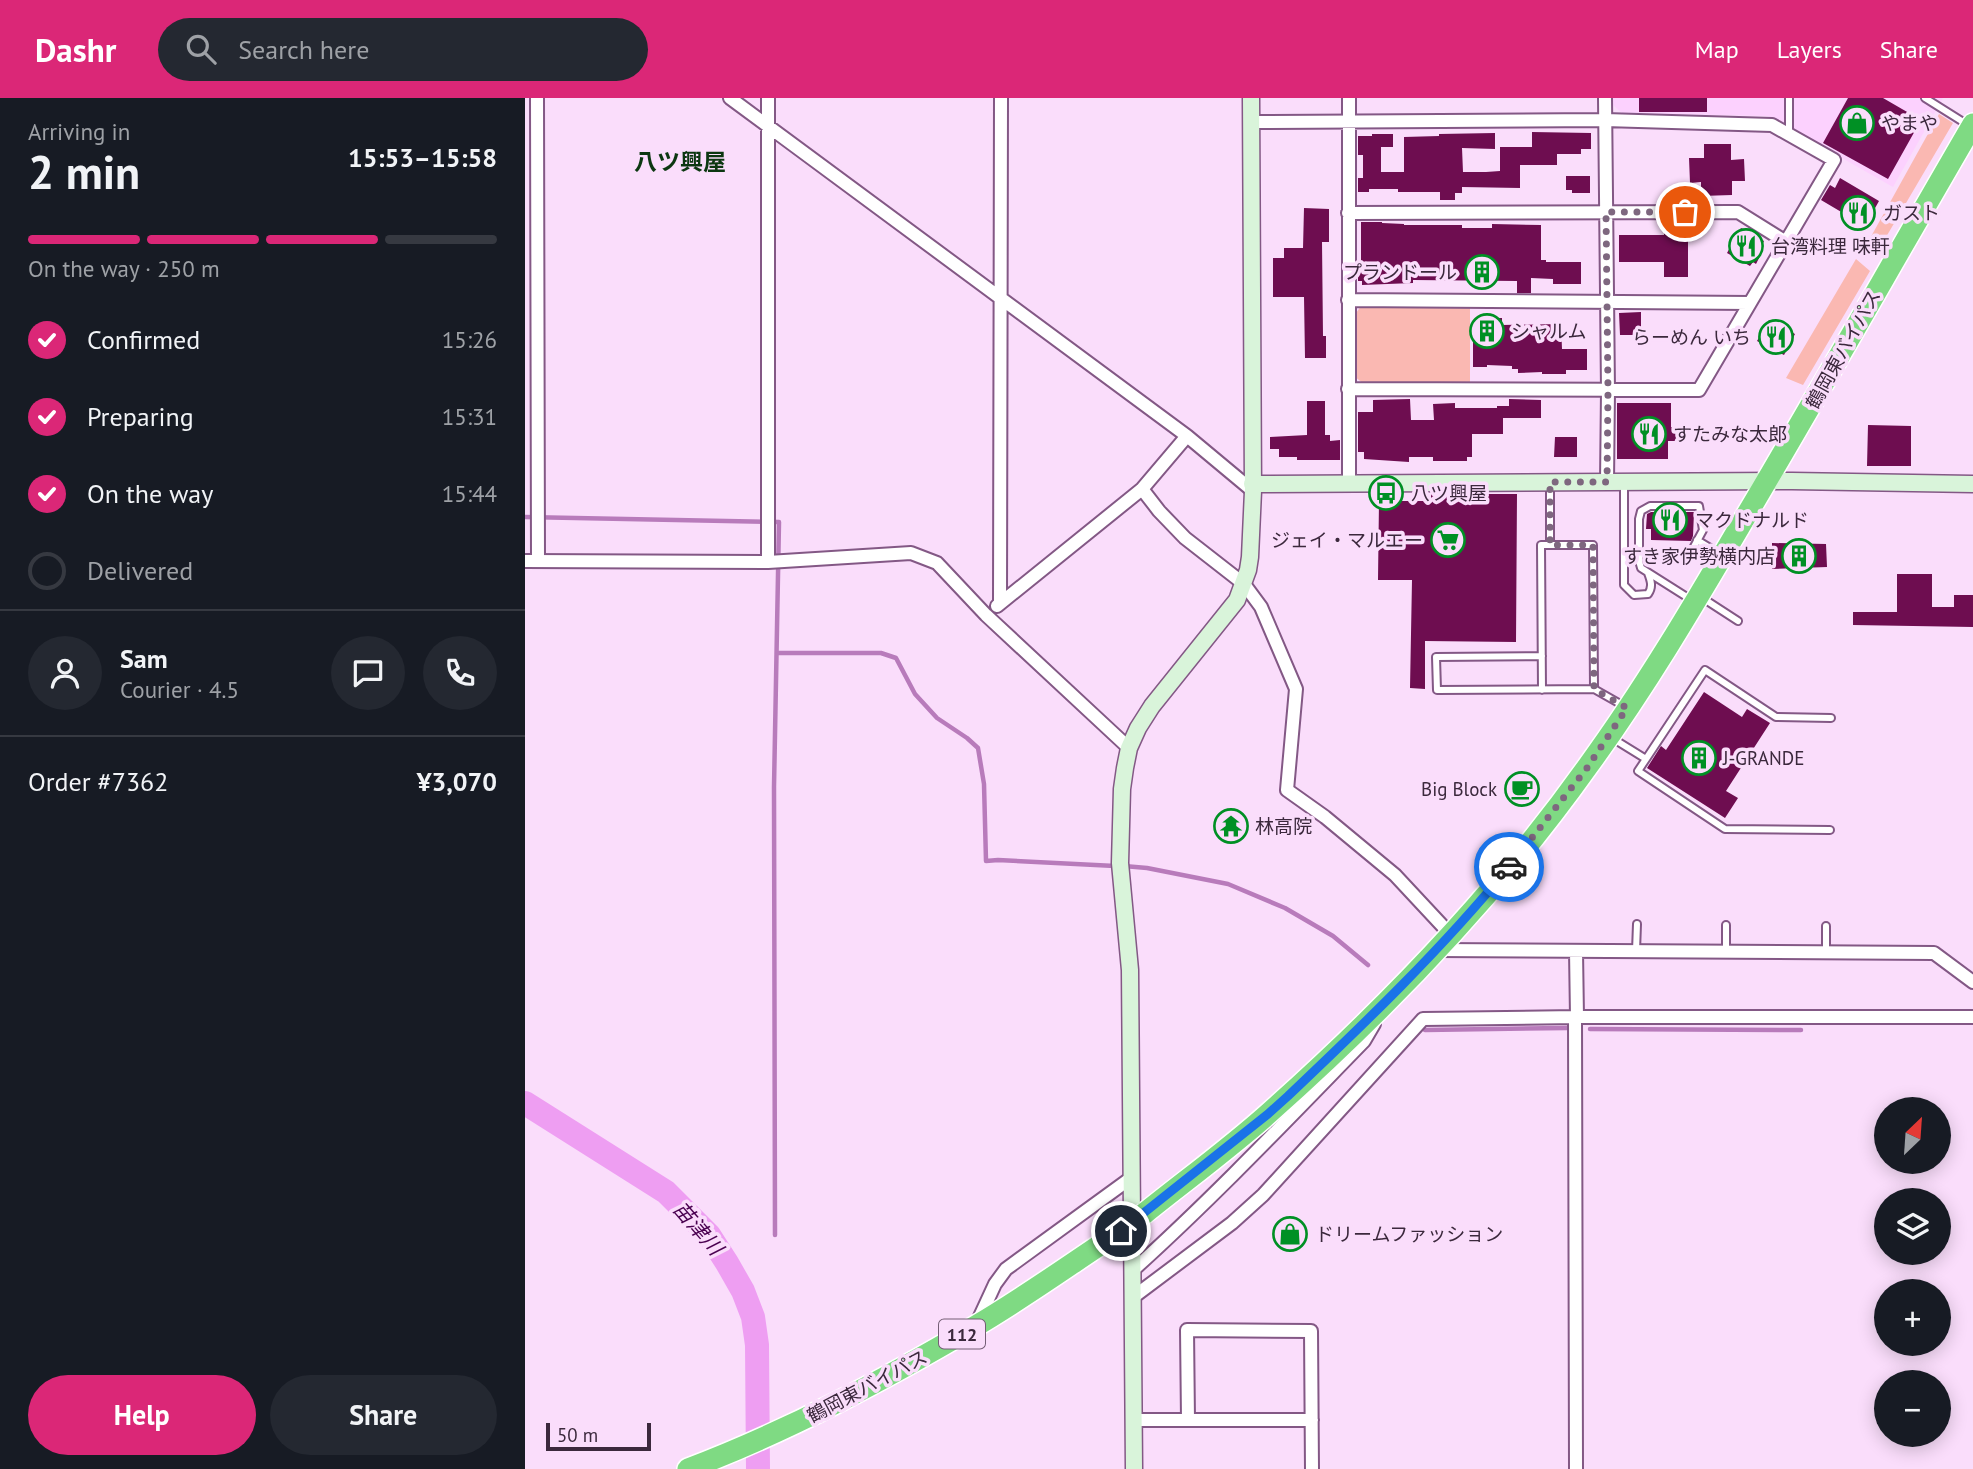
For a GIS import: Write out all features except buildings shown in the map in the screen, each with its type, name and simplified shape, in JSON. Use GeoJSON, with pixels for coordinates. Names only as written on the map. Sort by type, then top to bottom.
{"type":"FeatureCollection","features":[{"type":"Feature","properties":{"kind":"highway","name":"鶴岡東バイパス"},"geometry":{"type":"LineString","coordinates":[[688,1469],[731,1453],[844,1400],[976,1326],[1121,1231],[1268,1114],[1388,1001],[1499,879],[1544,824],[1587,768],[1652,673],[1767,481],[1972,125]]}},
{"type":"Feature","properties":{"kind":"street"},"geometry":{"type":"LineString","coordinates":[[537,98],[531,561],[768,562],[911,553],[937,563],[986,615],[1129,748]]}},
{"type":"Feature","properties":{"kind":"street"},"geometry":{"type":"LineString","coordinates":[[730,98],[1252,487],[1349,483],[1767,481],[1973,484]]}},
{"type":"Feature","properties":{"kind":"street"},"geometry":{"type":"LineString","coordinates":[[768,98],[768,562]]}},
{"type":"Feature","properties":{"kind":"street"},"geometry":{"type":"LineString","coordinates":[[1000,603],[1001,98]]}},
{"type":"Feature","properties":{"kind":"street"},"geometry":{"type":"LineString","coordinates":[[1134,1469],[1130,970],[1121,863],[1122,789],[1129,748],[1138,728],[1152,706],[1237,600],[1250,558],[1251,98]]}},
{"type":"Feature","properties":{"kind":"street"},"geometry":{"type":"LineString","coordinates":[[1349,98],[1349,483]]}},
{"type":"Feature","properties":{"kind":"street"},"geometry":{"type":"LineString","coordinates":[[1605,98],[1607,482]]}},
{"type":"Feature","properties":{"kind":"street"},"geometry":{"type":"LineString","coordinates":[[1251,122],[1605,120],[1772,125],[1834,160],[1699,390],[1348,389]]}},
{"type":"Feature","properties":{"kind":"street"},"geometry":{"type":"LineString","coordinates":[[1348,213],[1738,212],[1786,242]]}},
{"type":"Feature","properties":{"kind":"street"},"geometry":{"type":"LineString","coordinates":[[1348,300],[1749,303]]}},
{"type":"Feature","properties":{"kind":"street"},"geometry":{"type":"LineString","coordinates":[[986,615],[1143,489],[1187,436]]}},
{"type":"Feature","properties":{"kind":"street"},"geometry":{"type":"LineString","coordinates":[[1143,489],[1159,511],[1185,538],[1244,584],[1261,607],[1296,689],[1287,790],[1325,817],[1395,875],[1450,934]]}},
{"type":"Feature","properties":{"kind":"street"},"geometry":{"type":"LineString","coordinates":[[1436,950],[1934,953],[1973,982]]}},
{"type":"Feature","properties":{"kind":"street"},"geometry":{"type":"LineString","coordinates":[[1576,951],[1576,1469]]}},
{"type":"Feature","properties":{"kind":"street"},"geometry":{"type":"LineString","coordinates":[[1132,1271],[1208,1201],[1364,1041],[1388,1001]]}},
{"type":"Feature","properties":{"kind":"street"},"geometry":{"type":"LineString","coordinates":[[1132,1298],[1232,1223],[1263,1195],[1423,1019],[1973,1017]]}},
{"type":"Feature","properties":{"kind":"street"},"geometry":{"type":"LineString","coordinates":[[976,1326],[995,1284],[1006,1269],[1131,1178]]}},
{"type":"Feature","properties":{"kind":"street"},"geometry":{"type":"LineString","coordinates":[[1188,1420],[1187,1330],[1311,1331],[1312,1469]]}},
{"type":"Feature","properties":{"kind":"street"},"geometry":{"type":"LineString","coordinates":[[1133,1420],[1312,1420]]}},
{"type":"Feature","properties":{"kind":"lane"},"geometry":{"type":"LineString","coordinates":[[1789,98],[1789,135]]}},
{"type":"Feature","properties":{"kind":"lane"},"geometry":{"type":"LineString","coordinates":[[1925,98],[1972,125]]}},
{"type":"Feature","properties":{"kind":"lane"},"geometry":{"type":"LineString","coordinates":[[1550,482],[1550,545]]}},
{"type":"Feature","properties":{"kind":"lane"},"geometry":{"type":"LineString","coordinates":[[1623,482],[1624,585],[1634,596],[1648,594],[1651,590],[1648,573]]}},
{"type":"Feature","properties":{"kind":"lane"},"geometry":{"type":"LineString","coordinates":[[1690,554],[1703,530],[1699,506],[1644,508],[1641,511],[1641,568],[1738,621]]}},
{"type":"Feature","properties":{"kind":"lane"},"geometry":{"type":"LineString","coordinates":[[1697,540],[1723,556]]}},
{"type":"Feature","properties":{"kind":"lane"},"geometry":{"type":"LineString","coordinates":[[1542,690],[1541,545],[1593,545],[1594,689]]}},
{"type":"Feature","properties":{"kind":"lane"},"geometry":{"type":"LineString","coordinates":[[1542,656],[1436,657],[1437,690],[1594,689],[1627,708]]}},
{"type":"Feature","properties":{"kind":"lane"},"geometry":{"type":"LineString","coordinates":[[1831,718],[1776,718],[1705,670],[1638,771],[1725,829],[1831,830]]}},
{"type":"Feature","properties":{"kind":"lane"},"geometry":{"type":"LineString","coordinates":[[1609,736],[1646,759]]}},
{"type":"Feature","properties":{"kind":"lane"},"geometry":{"type":"LineString","coordinates":[[1636,951],[1637,925]]}},
{"type":"Feature","properties":{"kind":"lane"},"geometry":{"type":"LineString","coordinates":[[1726,926],[1726,952]]}},
{"type":"Feature","properties":{"kind":"lane"},"geometry":{"type":"LineString","coordinates":[[1826,926],[1826,952]]}},
{"type":"Feature","properties":{"kind":"shaded area"},"geometry":{"type":"Polygon","coordinates":[[[1613,98],[1943,98],[1893,187],[1768,116],[1622,113],[1613,105],[1613,98]]]}},
{"type":"Feature","properties":{"kind":"shaded area"},"geometry":{"type":"Polygon","coordinates":[[[1939,114],[1953,123],[1879,249],[1868,242],[1939,114]]]}},
{"type":"Feature","properties":{"kind":"shaded area"},"geometry":{"type":"Polygon","coordinates":[[[1856,259],[1870,271],[1803,385],[1786,378],[1856,259]]]}},
{"type":"Feature","properties":{"kind":"shaded area"},"geometry":{"type":"Polygon","coordinates":[[[1361,306],[1470,307],[1470,386],[1365,385],[1354,376],[1354,316],[1361,306]]]}},
{"type":"Feature","properties":{"kind":"waterway"},"geometry":{"type":"LineString","coordinates":[[525,517],[779,522],[774,787],[775,1235]]}},
{"type":"Feature","properties":{"kind":"waterway"},"geometry":{"type":"LineString","coordinates":[[778,653],[881,653],[896,658],[915,694],[937,718],[978,748],[984,784],[986,861],[1115,866]]}},
{"type":"Feature","properties":{"kind":"waterway"},"geometry":{"type":"LineString","coordinates":[[1124,866],[1228,884],[1285,908],[1333,936],[1368,965]]}},
{"type":"Feature","properties":{"kind":"waterway"},"geometry":{"type":"LineString","coordinates":[[1425,1030],[1567,1028]]}},
{"type":"Feature","properties":{"kind":"waterway"},"geometry":{"type":"LineString","coordinates":[[1590,1029],[1801,1030]]}},
{"type":"Feature","properties":{"kind":"waterway","name":"苗津川"},"geometry":{"type":"LineString","coordinates":[[525,1103],[666,1192],[709,1235],[727,1263],[743,1291],[753,1317],[757,1345],[758,1469]]}},
{"type":"Feature","properties":{"kind":"way so far"},"geometry":{"type":"LineString","coordinates":[[1509,867],[1587,768],[1627,708],[1594,689],[1593,545],[1550,545],[1550,482],[1607,482],[1606,212],[1685,212]]}},
{"type":"Feature","properties":{"kind":"place","name":"やまや"},"geometry":{"type":"Point","coordinates":[1857,123]}},
{"type":"Feature","properties":{"kind":"place","name":"ガスト"},"geometry":{"type":"Point","coordinates":[1858,213]}},
{"type":"Feature","properties":{"kind":"place","name":"台湾料理 味軒"},"geometry":{"type":"Point","coordinates":[1746,246]}},
{"type":"Feature","properties":{"kind":"place","name":"プランドール"},"geometry":{"type":"Point","coordinates":[1482,272]}},
{"type":"Feature","properties":{"kind":"place","name":"シャルム"},"geometry":{"type":"Point","coordinates":[1487,331]}},
{"type":"Feature","properties":{"kind":"place","name":"らーめん いち"},"geometry":{"type":"Point","coordinates":[1776,337]}},
{"type":"Feature","properties":{"kind":"place","name":"すたみな太郎"},"geometry":{"type":"Point","coordinates":[1649,434]}},
{"type":"Feature","properties":{"kind":"place","name":"八ツ興屋"},"geometry":{"type":"Point","coordinates":[1386,493]}},
{"type":"Feature","properties":{"kind":"place","name":"マクドナルド"},"geometry":{"type":"Point","coordinates":[1670,520]}},
{"type":"Feature","properties":{"kind":"place","name":"ジェイ・マルエー"},"geometry":{"type":"Point","coordinates":[1448,540]}},
{"type":"Feature","properties":{"kind":"place","name":"すき家伊勢横内店"},"geometry":{"type":"Point","coordinates":[1799,556]}},
{"type":"Feature","properties":{"kind":"place","name":"J-GRANDE"},"geometry":{"type":"Point","coordinates":[1699,758]}},
{"type":"Feature","properties":{"kind":"place","name":"Big Block"},"geometry":{"type":"Point","coordinates":[1522,789]}},
{"type":"Feature","properties":{"kind":"place","name":"林高院"},"geometry":{"type":"Point","coordinates":[1231,826]}},
{"type":"Feature","properties":{"kind":"place","name":"ドリームファッション"},"geometry":{"type":"Point","coordinates":[1290,1234]}},
{"type":"Feature","properties":{"kind":"district","name":"八ツ興屋"},"geometry":{"type":"Point","coordinates":[680,161]}},
{"type":"Feature","properties":{"kind":"route"},"geometry":{"type":"LineString","coordinates":[[1121,1231],[1288,1096],[1388,1001],[1509,867]]}}]}
